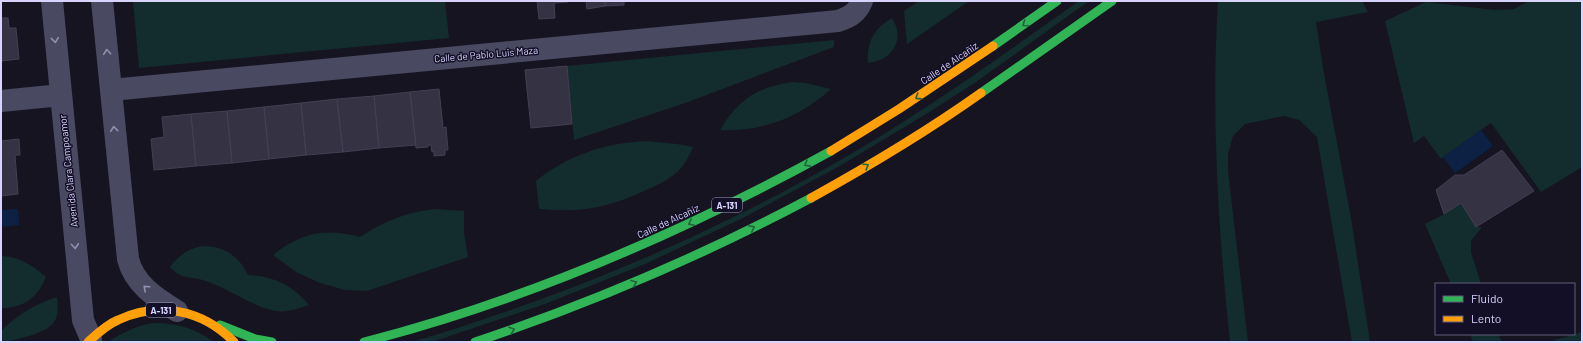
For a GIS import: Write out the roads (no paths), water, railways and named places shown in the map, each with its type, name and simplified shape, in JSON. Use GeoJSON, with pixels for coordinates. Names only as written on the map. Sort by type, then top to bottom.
{"type":"FeatureCollection","features":[{"type":"Feature","properties":{"kind":"main road","name":"Calle de Alcañiz"},"geometry":{"type":"LineString","coordinates":[[364,342],[437,321],[539,287],[638,247],[735,202],[875,124],[965,66],[1057,1]]}},
{"type":"Feature","properties":{"kind":"main road"},"geometry":{"type":"LineString","coordinates":[[475,342],[550,316],[651,276],[700,254],[797,205],[845,179],[938,122],[1112,1]]}},
{"type":"Feature","properties":{"kind":"main road","name":"A-131"},"geometry":{"type":"LineString","coordinates":[[89,341],[109,324],[131,314],[154,310],[177,311],[200,317],[255,339],[272,342]]}},
{"type":"Feature","properties":{"kind":"main road","name":"A-131"},"geometry":{"type":"LineString","coordinates":[[200,317],[221,329],[234,342]]}},
{"type":"Feature","properties":{"kind":"street","name":"Avenida Clara Campoamor"},"geometry":{"type":"LineString","coordinates":[[52,1],[83,320],[89,341]]}},
{"type":"Feature","properties":{"kind":"street"},"geometry":{"type":"LineString","coordinates":[[102,1],[128,259],[130,267],[140,283],[160,301],[177,311]]}},
{"type":"Feature","properties":{"kind":"street","name":"Calle de Pablo Luis Maza"},"geometry":{"type":"LineString","coordinates":[[111,90],[838,21],[849,17],[860,5]]}},
{"type":"Feature","properties":{"kind":"street"},"geometry":{"type":"LineString","coordinates":[[1,101],[61,95]]}},
{"type":"Feature","properties":{"kind":"water"},"geometry":{"type":"Polygon","coordinates":[[[1481,130],[1493,146],[1455,173],[1443,157],[1481,130]]]}},
{"type":"Feature","properties":{"kind":"water"},"geometry":{"type":"Polygon","coordinates":[[[18,209],[19,225],[1,227],[1,210],[18,209]]]}}]}
